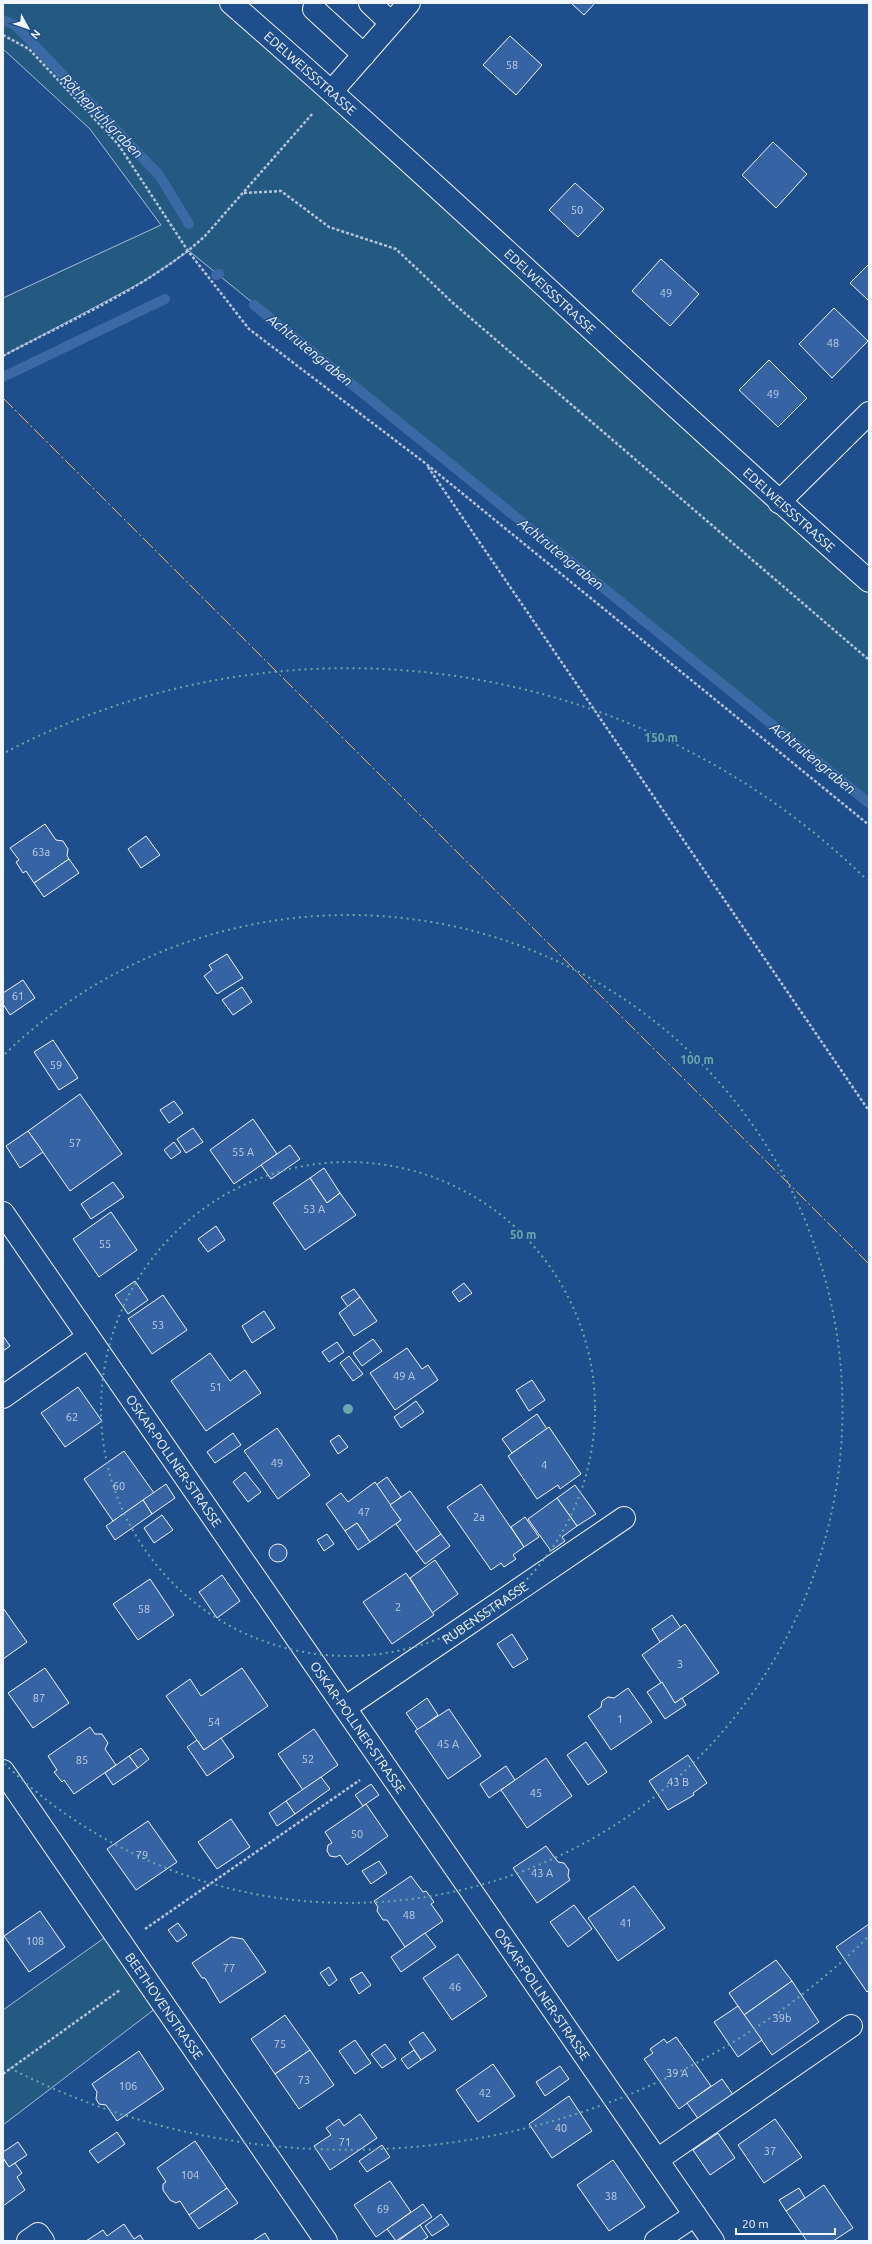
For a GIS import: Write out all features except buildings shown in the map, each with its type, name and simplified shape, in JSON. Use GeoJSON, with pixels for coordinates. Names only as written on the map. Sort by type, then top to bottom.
{"type":"FeatureCollection","features":[{"type":"Feature","properties":{"kind":"street","name":"EDELWEISSSTRASSE"},"geometry":{"type":"LineString","coordinates":[[231,3],[332,91],[779,502],[869,581]]}},
{"type":"Feature","properties":{"kind":"street"},"geometry":{"type":"LineString","coordinates":[[370,3],[391,23]]}},
{"type":"Feature","properties":{"kind":"street"},"geometry":{"type":"LineString","coordinates":[[332,91],[409,3]]}},
{"type":"Feature","properties":{"kind":"street"},"geometry":{"type":"LineString","coordinates":[[314,9],[364,55]]}},
{"type":"Feature","properties":{"kind":"street"},"geometry":{"type":"LineString","coordinates":[[779,502],[869,413]]}},
{"type":"Feature","properties":{"kind":"street","name":"OSKAR-POLLNER-STRASSE"},"geometry":{"type":"LineString","coordinates":[[3,1213],[385,1763],[713,2241]]}},
{"type":"Feature","properties":{"kind":"street"},"geometry":{"type":"LineString","coordinates":[[3,1397],[88,1337]]}},
{"type":"Feature","properties":{"kind":"street","name":"RUBENSSTRASSE"},"geometry":{"type":"LineString","coordinates":[[346,1707],[624,1518]]}},
{"type":"Feature","properties":{"kind":"street","name":"BEETHOVENSTRASSE"},"geometry":{"type":"LineString","coordinates":[[3,1771],[144,1973],[326,2241]]}},
{"type":"Feature","properties":{"kind":"street"},"geometry":{"type":"LineString","coordinates":[[657,2160],[850,2026]]}},
{"type":"Feature","properties":{"kind":"street"},"geometry":{"type":"LineString","coordinates":[[656,2241],[695,2215]]}},
{"type":"Feature","properties":{"kind":"street"},"geometry":{"type":"LineString","coordinates":[[28,2241],[38,2234],[43,2241]]}},
{"type":"Feature","properties":{"kind":"path"},"geometry":{"type":"LineString","coordinates":[[3,35],[29,49],[118,144],[188,251],[249,329],[425,463],[869,825]]}},
{"type":"Feature","properties":{"kind":"path"},"geometry":{"type":"LineString","coordinates":[[3,356],[144,281],[188,251],[244,193],[332,91]]}},
{"type":"Feature","properties":{"kind":"path"},"geometry":{"type":"LineString","coordinates":[[244,193],[281,191],[329,227],[396,249],[452,303],[869,660]]}},
{"type":"Feature","properties":{"kind":"path"},"geometry":{"type":"LineString","coordinates":[[425,463],[869,1111]]}},
{"type":"Feature","properties":{"kind":"path"},"geometry":{"type":"LineString","coordinates":[[123,1945],[385,1763]]}},
{"type":"Feature","properties":{"kind":"path"},"geometry":{"type":"LineString","coordinates":[[3,2074],[144,1973]]}},
{"type":"Feature","properties":{"kind":"shaded area"},"geometry":{"type":"Polygon","coordinates":[[[3,3],[231,3],[869,581],[869,803],[189,251],[144,281],[3,356],[3,298],[161,225],[90,129],[3,49],[3,3]]]}},
{"type":"Feature","properties":{"kind":"shaded area"},"geometry":{"type":"Polygon","coordinates":[[[114,1931],[164,2002],[3,2125],[3,2010],[114,1931]]]}},
{"type":"Feature","properties":{"kind":"waterway","name":"Röthepfuhlgraben"},"geometry":{"type":"LineString","coordinates":[[3,20],[15,25],[159,175],[189,224]]}},
{"type":"Feature","properties":{"kind":"waterway"},"geometry":{"type":"LineString","coordinates":[[3,377],[165,299]]}},
{"type":"Feature","properties":{"kind":"waterway","name":"Achtrutengraben"},"geometry":{"type":"LineString","coordinates":[[254,305],[869,803]]}},
{"type":"Feature","properties":{"kind":"power"},"geometry":{"type":"LineString","coordinates":[[3,398],[869,1264]]}}]}
